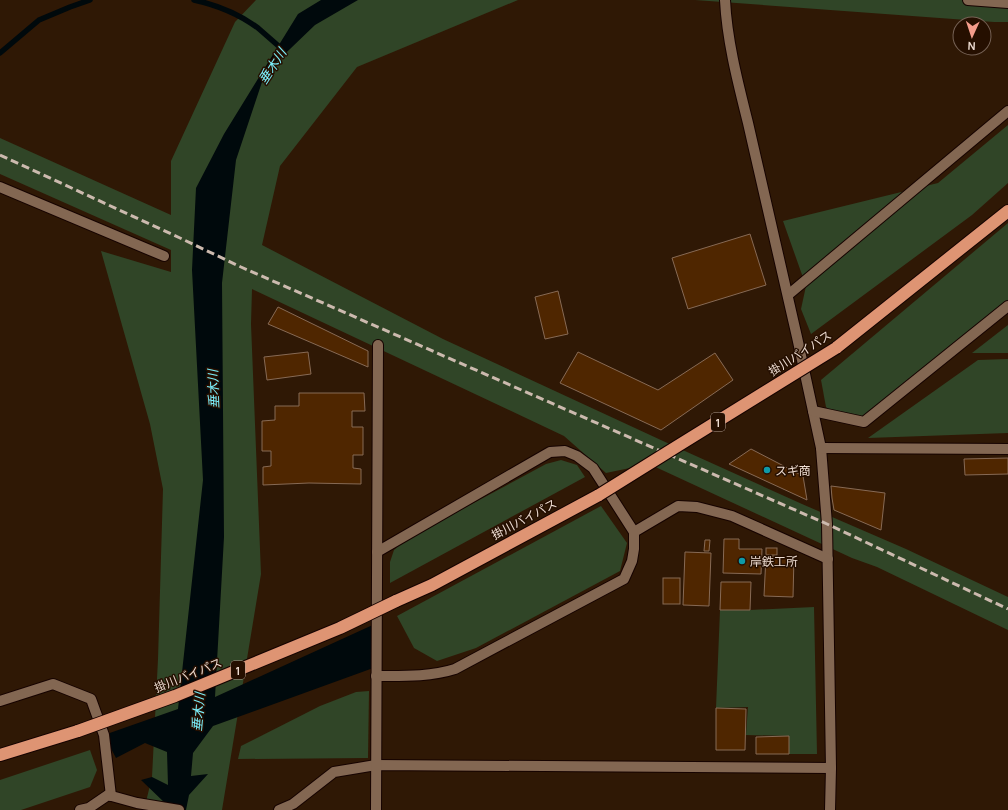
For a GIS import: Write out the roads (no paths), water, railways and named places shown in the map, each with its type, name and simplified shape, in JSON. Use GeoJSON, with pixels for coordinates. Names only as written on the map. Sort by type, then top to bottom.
{"type":"FeatureCollection","features":[{"type":"Feature","properties":{"kind":"highway","name":"掛川バイパス"},"geometry":{"type":"LineString","coordinates":[[0,755],[78,731],[175,696],[340,628],[432,585],[598,495],[836,348],[1008,211]]}},
{"type":"Feature","properties":{"kind":"street"},"geometry":{"type":"LineString","coordinates":[[725,0],[727,27],[742,101],[788,295],[821,448],[827,524],[828,560],[831,768],[830,810]]}},
{"type":"Feature","properties":{"kind":"street"},"geometry":{"type":"LineString","coordinates":[[968,0],[1008,3]]}},
{"type":"Feature","properties":{"kind":"street"},"geometry":{"type":"LineString","coordinates":[[788,295],[1008,111]]}},
{"type":"Feature","properties":{"kind":"street"},"geometry":{"type":"LineString","coordinates":[[0,186],[164,256]]}},
{"type":"Feature","properties":{"kind":"street"},"geometry":{"type":"LineString","coordinates":[[813,411],[864,422],[1008,306]]}},
{"type":"Feature","properties":{"kind":"street"},"geometry":{"type":"LineString","coordinates":[[376,810],[378,345]]}},
{"type":"Feature","properties":{"kind":"street"},"geometry":{"type":"LineString","coordinates":[[821,448],[1008,448]]}},
{"type":"Feature","properties":{"kind":"street"},"geometry":{"type":"LineString","coordinates":[[376,676],[419,675],[441,673],[455,669],[624,579],[632,561],[634,532],[593,468],[577,456],[565,451],[550,452],[377,552]]}},
{"type":"Feature","properties":{"kind":"street"},"geometry":{"type":"LineString","coordinates":[[634,532],[678,506],[697,507],[732,516],[828,560]]}},
{"type":"Feature","properties":{"kind":"street"},"geometry":{"type":"LineString","coordinates":[[0,701],[52,684],[91,699],[104,736],[112,796]]}},
{"type":"Feature","properties":{"kind":"street"},"geometry":{"type":"LineString","coordinates":[[279,810],[293,804],[334,772],[376,765],[831,768]]}},
{"type":"Feature","properties":{"kind":"street"},"geometry":{"type":"LineString","coordinates":[[80,810],[89,808],[108,795],[137,803],[179,810]]}},
{"type":"Feature","properties":{"kind":"water","name":"垂木川"},"geometry":{"type":"Polygon","coordinates":[[[321,0],[358,0],[315,25],[265,73],[236,160],[222,283],[224,537],[215,697],[377,623],[376,667],[213,726],[193,753],[191,776],[208,774],[189,795],[186,810],[165,810],[166,804],[141,780],[152,777],[168,785],[167,752],[145,743],[116,758],[104,735],[178,709],[203,480],[192,270],[196,188],[224,134],[298,14],[321,0]]]}},
{"type":"Feature","properties":{"kind":"waterway"},"geometry":{"type":"LineString","coordinates":[[0,53],[39,20],[90,0]]}},
{"type":"Feature","properties":{"kind":"waterway","name":"垂木川"},"geometry":{"type":"LineString","coordinates":[[194,0],[219,7],[243,18],[258,28],[282,49]]}},
{"type":"Feature","properties":{"kind":"railway"},"geometry":{"type":"LineString","coordinates":[[0,155],[241,267],[827,524],[1008,609]]}},
{"type":"Feature","properties":{"kind":"place","name":"スギ商"},"geometry":{"type":"Point","coordinates":[767,470]}},
{"type":"Feature","properties":{"kind":"place","name":"岸鉄工所"},"geometry":{"type":"Point","coordinates":[742,561]}}]}
